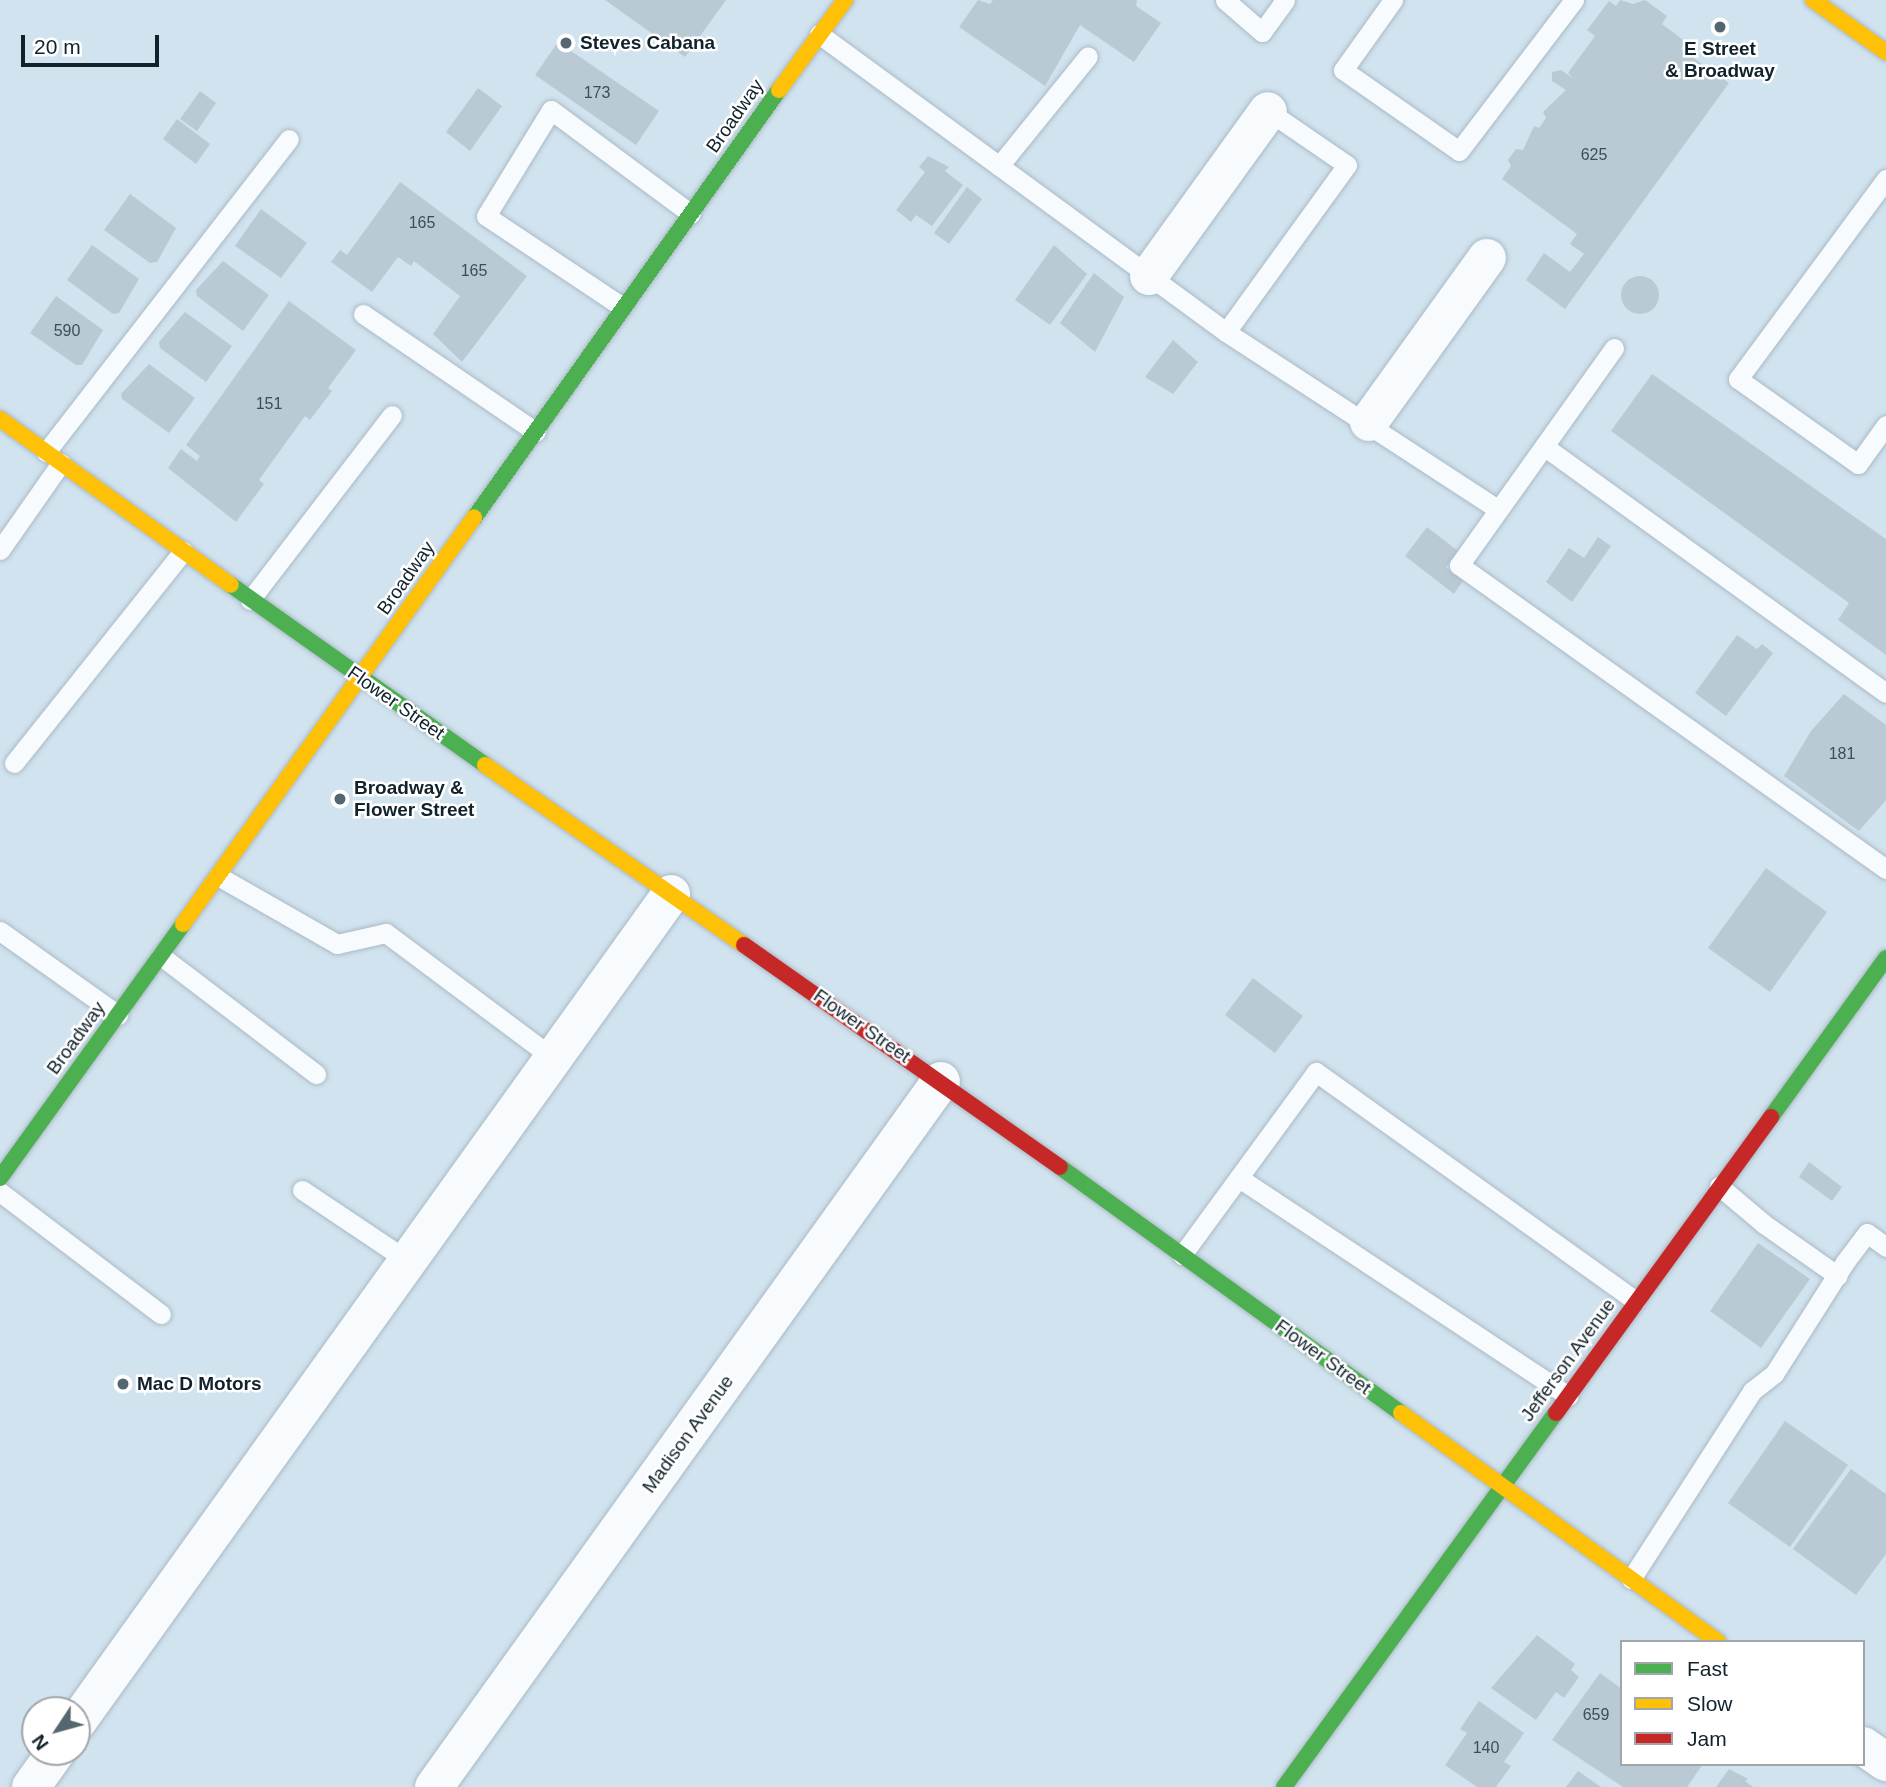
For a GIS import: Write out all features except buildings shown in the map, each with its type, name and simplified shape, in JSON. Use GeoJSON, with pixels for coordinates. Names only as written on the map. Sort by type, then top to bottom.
{"type":"FeatureCollection","features":[{"type":"Feature","properties":{"kind":"street"},"geometry":{"type":"LineString","coordinates":[[1813,0],[1884,48]]}},
{"type":"Feature","properties":{"kind":"street","name":"Broadway"},"geometry":{"type":"LineString","coordinates":[[0,1178],[536,432],[621,306],[691,214],[819,34],[837,3]]}},
{"type":"Feature","properties":{"kind":"street"},"geometry":{"type":"LineString","coordinates":[[1149,276],[1268,111]]}},
{"type":"Feature","properties":{"kind":"street"},"geometry":{"type":"LineString","coordinates":[[1369,422],[1487,258]]}},
{"type":"Feature","properties":{"kind":"street","name":"Flower Street"},"geometry":{"type":"LineString","coordinates":[[0,419],[360,679],[941,1081],[1715,1640]]}},
{"type":"Feature","properties":{"kind":"street"},"geometry":{"type":"LineString","coordinates":[[91,1703],[671,894]]}},
{"type":"Feature","properties":{"kind":"street","name":"Jefferson Avenue"},"geometry":{"type":"LineString","coordinates":[[1284,1787],[1886,958]]}},
{"type":"Feature","properties":{"kind":"street","name":"Madison Avenue"},"geometry":{"type":"LineString","coordinates":[[434,1787],[941,1081]]}},
{"type":"Feature","properties":{"kind":"street"},"geometry":{"type":"LineString","coordinates":[[1865,1747],[1886,1762]]}},
{"type":"Feature","properties":{"kind":"street"},"geometry":{"type":"LineString","coordinates":[[31,1787],[46,1766]]}},
{"type":"Feature","properties":{"kind":"lane"},"geometry":{"type":"LineString","coordinates":[[1224,0],[1262,32],[1285,0]]}},
{"type":"Feature","properties":{"kind":"lane"},"geometry":{"type":"LineString","coordinates":[[1392,0],[1343,71],[1459,151],[1574,0]]}},
{"type":"Feature","properties":{"kind":"lane"},"geometry":{"type":"LineString","coordinates":[[819,34],[1226,332],[1369,422],[1496,508]]}},
{"type":"Feature","properties":{"kind":"lane"},"geometry":{"type":"LineString","coordinates":[[999,166],[1088,56]]}},
{"type":"Feature","properties":{"kind":"lane"},"geometry":{"type":"LineString","coordinates":[[621,306],[486,216],[551,110],[691,214]]}},
{"type":"Feature","properties":{"kind":"lane"},"geometry":{"type":"LineString","coordinates":[[1226,332],[1347,165],[1268,111]]}},
{"type":"Feature","properties":{"kind":"lane"},"geometry":{"type":"LineString","coordinates":[[0,550],[54,458],[289,139]]}},
{"type":"Feature","properties":{"kind":"lane"},"geometry":{"type":"LineString","coordinates":[[1886,179],[1738,379],[1858,464],[1886,425]]}},
{"type":"Feature","properties":{"kind":"lane"},"geometry":{"type":"LineString","coordinates":[[363,314],[536,432]]}},
{"type":"Feature","properties":{"kind":"lane"},"geometry":{"type":"LineString","coordinates":[[1614,348],[1545,447],[1496,508],[1459,565],[1886,869]]}},
{"type":"Feature","properties":{"kind":"lane"},"geometry":{"type":"LineString","coordinates":[[250,600],[392,415]]}},
{"type":"Feature","properties":{"kind":"lane"},"geometry":{"type":"LineString","coordinates":[[1545,447],[1886,693]]}},
{"type":"Feature","properties":{"kind":"lane"},"geometry":{"type":"LineString","coordinates":[[14,763],[183,551]]}},
{"type":"Feature","properties":{"kind":"lane"},"geometry":{"type":"LineString","coordinates":[[218,876],[337,944],[386,933],[553,1058]]}},
{"type":"Feature","properties":{"kind":"lane"},"geometry":{"type":"LineString","coordinates":[[0,931],[118,1015]]}},
{"type":"Feature","properties":{"kind":"lane"},"geometry":{"type":"LineString","coordinates":[[160,956],[316,1074]]}},
{"type":"Feature","properties":{"kind":"lane"},"geometry":{"type":"LineString","coordinates":[[1182,1255],[1316,1072],[1636,1301]]}},
{"type":"Feature","properties":{"kind":"lane"},"geometry":{"type":"LineString","coordinates":[[1239,1178],[1568,1396]]}},
{"type":"Feature","properties":{"kind":"lane"},"geometry":{"type":"LineString","coordinates":[[1719,1186],[1764,1224],[1839,1276]]}},
{"type":"Feature","properties":{"kind":"lane"},"geometry":{"type":"LineString","coordinates":[[302,1190],[408,1261]]}},
{"type":"Feature","properties":{"kind":"lane"},"geometry":{"type":"LineString","coordinates":[[0,1192],[161,1314]]}},
{"type":"Feature","properties":{"kind":"lane"},"geometry":{"type":"LineString","coordinates":[[1631,1579],[1752,1391],[1774,1374],[1867,1233],[1886,1247]]}},
{"type":"Feature","properties":{"kind":"traffic: fast"},"geometry":{"type":"LineString","coordinates":[[474,518],[779,90]]}},
{"type":"Feature","properties":{"kind":"traffic: fast"},"geometry":{"type":"LineString","coordinates":[[231,585],[485,765]]}},
{"type":"Feature","properties":{"kind":"traffic: fast"},"geometry":{"type":"LineString","coordinates":[[0,1178],[183,924]]}},
{"type":"Feature","properties":{"kind":"traffic: fast"},"geometry":{"type":"LineString","coordinates":[[1771,1117],[1886,958]]}},
{"type":"Feature","properties":{"kind":"traffic: fast"},"geometry":{"type":"LineString","coordinates":[[1060,1167],[1401,1413]]}},
{"type":"Feature","properties":{"kind":"traffic: fast"},"geometry":{"type":"LineString","coordinates":[[1284,1787],[1556,1413]]}},
{"type":"Feature","properties":{"kind":"traffic: slow"},"geometry":{"type":"LineString","coordinates":[[779,90],[845,0]]}},
{"type":"Feature","properties":{"kind":"traffic: slow"},"geometry":{"type":"LineString","coordinates":[[1813,0],[1886,52]]}},
{"type":"Feature","properties":{"kind":"traffic: slow"},"geometry":{"type":"LineString","coordinates":[[0,419],[231,585]]}},
{"type":"Feature","properties":{"kind":"traffic: slow"},"geometry":{"type":"LineString","coordinates":[[183,924],[474,518]]}},
{"type":"Feature","properties":{"kind":"traffic: slow"},"geometry":{"type":"LineString","coordinates":[[485,765],[744,945]]}},
{"type":"Feature","properties":{"kind":"traffic: slow"},"geometry":{"type":"LineString","coordinates":[[1401,1413],[1715,1640]]}},
{"type":"Feature","properties":{"kind":"traffic: jam"},"geometry":{"type":"LineString","coordinates":[[744,945],[1060,1167]]}},
{"type":"Feature","properties":{"kind":"traffic: jam"},"geometry":{"type":"LineString","coordinates":[[1556,1413],[1771,1117]]}},
{"type":"Feature","properties":{"kind":"place","name":"E Street & Broadway"},"geometry":{"type":"Point","coordinates":[1720,27]}},
{"type":"Feature","properties":{"kind":"place","name":"Steves Cabana"},"geometry":{"type":"Point","coordinates":[566,43]}},
{"type":"Feature","properties":{"kind":"place","name":"Broadway & Flower Street"},"geometry":{"type":"Point","coordinates":[340,799]}},
{"type":"Feature","properties":{"kind":"place","name":"Mac D Motors"},"geometry":{"type":"Point","coordinates":[123,1384]}}]}
